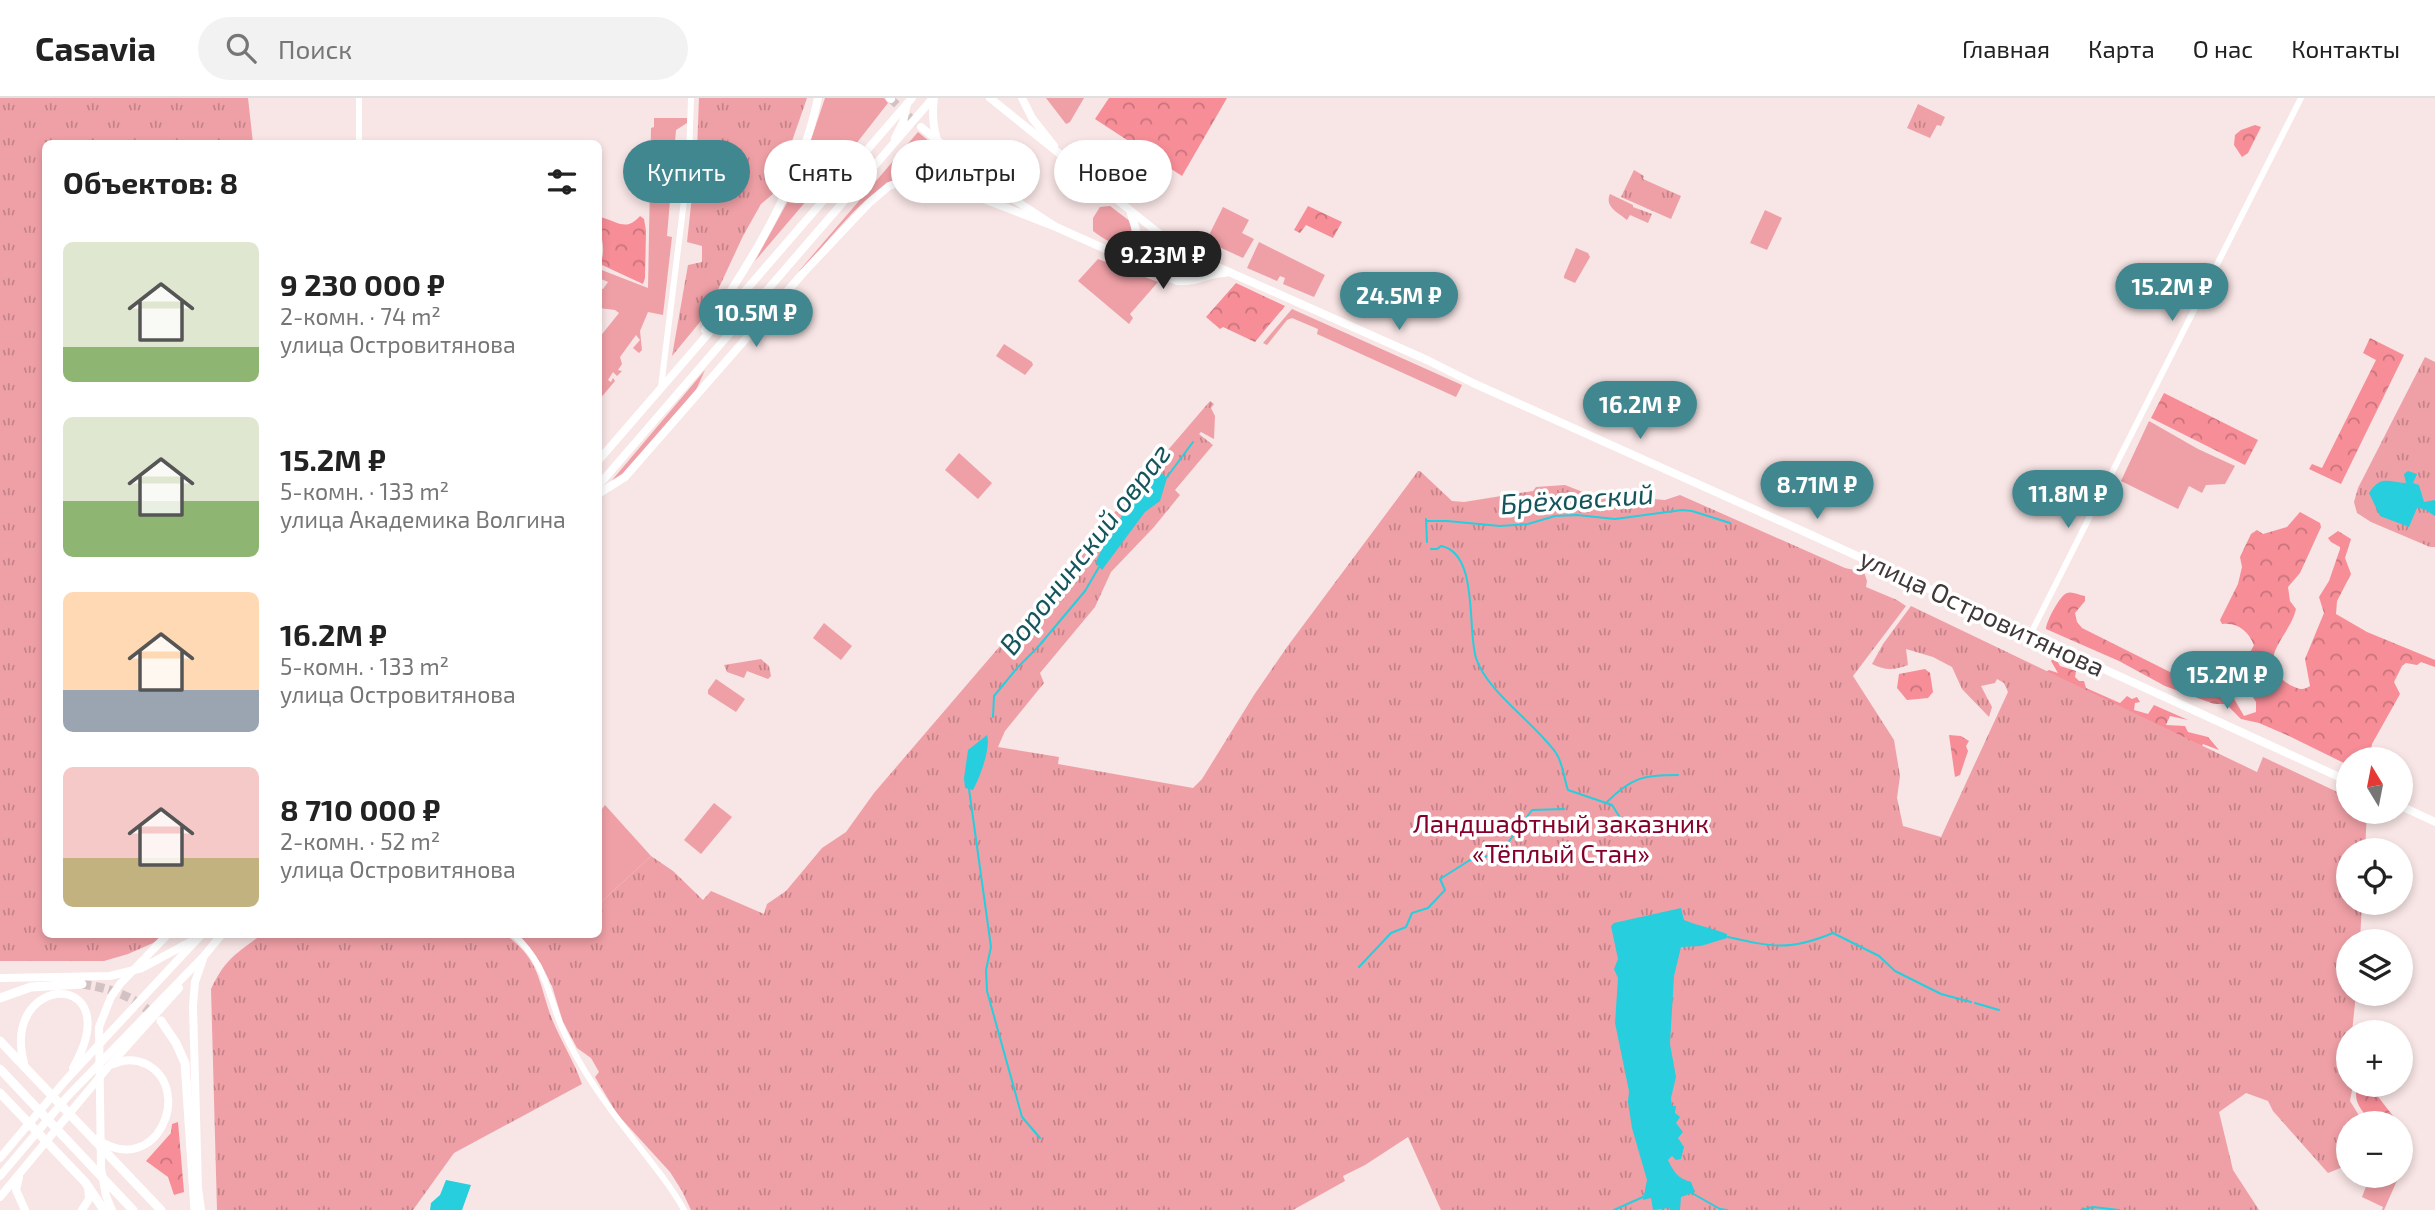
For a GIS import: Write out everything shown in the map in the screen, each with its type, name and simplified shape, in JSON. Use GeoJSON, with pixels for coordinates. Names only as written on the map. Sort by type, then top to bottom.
{"type":"FeatureCollection","features":[{"type":"Feature","properties":{"kind":"highway"},"geometry":{"type":"LineString","coordinates":[[0,998],[31,987],[82,984]]}},
{"type":"Feature","properties":{"kind":"highway"},"geometry":{"type":"LineString","coordinates":[[161,1021],[176,1043],[185,1063],[195,1210]]}},
{"type":"Feature","properties":{"kind":"highway"},"geometry":{"type":"LineString","coordinates":[[0,1041],[161,1210]]}},
{"type":"Feature","properties":{"kind":"highway"},"geometry":{"type":"LineString","coordinates":[[0,1069],[134,1210]]}},
{"type":"Feature","properties":{"kind":"highway"},"geometry":{"type":"LineString","coordinates":[[0,1093],[88,1187],[104,1210]]}},
{"type":"Feature","properties":{"kind":"main road"},"geometry":{"type":"LineString","coordinates":[[686,359],[738,282],[780,204],[797,165],[818,98]]}},
{"type":"Feature","properties":{"kind":"main road"},"geometry":{"type":"LineString","coordinates":[[602,456],[910,98]]}},
{"type":"Feature","properties":{"kind":"main road"},"geometry":{"type":"LineString","coordinates":[[888,149],[902,122],[910,98]]}},
{"type":"Feature","properties":{"kind":"main road"},"geometry":{"type":"LineString","coordinates":[[602,481],[933,98]]}},
{"type":"Feature","properties":{"kind":"main road"},"geometry":{"type":"LineString","coordinates":[[933,98],[936,140]]}},
{"type":"Feature","properties":{"kind":"main road","name":"улица Островитянова"},"geometry":{"type":"LineString","coordinates":[[990,98],[1054,150]]}},
{"type":"Feature","properties":{"kind":"main road"},"geometry":{"type":"LineString","coordinates":[[1022,98],[1032,118],[1054,146]]}},
{"type":"Feature","properties":{"kind":"main road"},"geometry":{"type":"LineString","coordinates":[[921,127],[992,185],[1056,227]]}},
{"type":"Feature","properties":{"kind":"main road"},"geometry":{"type":"LineString","coordinates":[[602,491],[625,477],[804,272],[883,190],[891,186]]}},
{"type":"Feature","properties":{"kind":"main road"},"geometry":{"type":"LineString","coordinates":[[994,203],[1056,227],[1173,279],[1192,282],[1215,274],[1232,274]]}},
{"type":"Feature","properties":{"kind":"main road","name":"улица Островитянова"},"geometry":{"type":"LineString","coordinates":[[1119,203],[1166,239],[1200,259],[2336,775]]}},
{"type":"Feature","properties":{"kind":"main road"},"geometry":{"type":"LineString","coordinates":[[1096,244],[1118,248],[1130,243],[1136,226],[1128,210]]}},
{"type":"Feature","properties":{"kind":"main road"},"geometry":{"type":"LineString","coordinates":[[1143,266],[1136,254],[1140,241],[1150,235],[1166,239]]}},
{"type":"Feature","properties":{"kind":"main road"},"geometry":{"type":"LineString","coordinates":[[1192,282],[1207,271],[1206,264],[1200,259]]}},
{"type":"Feature","properties":{"kind":"main road"},"geometry":{"type":"LineString","coordinates":[[2413,812],[2435,822]]}},
{"type":"Feature","properties":{"kind":"main road"},"geometry":{"type":"LineString","coordinates":[[113,1210],[106,1196],[101,1168],[99,1027],[111,997],[120,984],[164,938]]}},
{"type":"Feature","properties":{"kind":"main road"},"geometry":{"type":"LineString","coordinates":[[0,978],[110,976],[142,968],[171,954],[195,938]]}},
{"type":"Feature","properties":{"kind":"main road"},"geometry":{"type":"LineString","coordinates":[[0,1158],[65,1081],[197,938]]}},
{"type":"Feature","properties":{"kind":"main road"},"geometry":{"type":"LineString","coordinates":[[0,1176],[67,1097],[219,938]]}},
{"type":"Feature","properties":{"kind":"main road"},"geometry":{"type":"LineString","coordinates":[[201,1210],[192,1006],[195,982],[204,956]]}},
{"type":"Feature","properties":{"kind":"main road"},"geometry":{"type":"LineString","coordinates":[[0,1197],[108,1067],[170,1000],[190,971]]}},
{"type":"Feature","properties":{"kind":"main road"},"geometry":{"type":"LineString","coordinates":[[26,999],[43,993],[62,995],[77,1007],[83,1016],[86,1034],[81,1054],[65,1081]]}},
{"type":"Feature","properties":{"kind":"main road"},"geometry":{"type":"LineString","coordinates":[[12,1040],[35,1077]]}},
{"type":"Feature","properties":{"kind":"main road"},"geometry":{"type":"LineString","coordinates":[[81,1126],[106,1145],[123,1150],[139,1149],[147,1145],[163,1125],[168,1099],[167,1090],[158,1074],[142,1063],[131,1060],[120,1061],[108,1067]]}},
{"type":"Feature","properties":{"kind":"main road"},"geometry":{"type":"LineString","coordinates":[[0,1148],[14,1141]]}},
{"type":"Feature","properties":{"kind":"main road"},"geometry":{"type":"LineString","coordinates":[[21,1170],[16,1189],[25,1210]]}},
{"type":"Feature","properties":{"kind":"main road"},"geometry":{"type":"LineString","coordinates":[[82,1210],[89,1199],[88,1187]]}},
{"type":"Feature","properties":{"kind":"street"},"geometry":{"type":"LineString","coordinates":[[359,98],[359,140]]}},
{"type":"Feature","properties":{"kind":"street"},"geometry":{"type":"LineString","coordinates":[[661,389],[689,160],[691,98]]}},
{"type":"Feature","properties":{"kind":"street"},"geometry":{"type":"LineString","coordinates":[[2030,635],[2301,98]]}},
{"type":"Feature","properties":{"kind":"street"},"geometry":{"type":"LineString","coordinates":[[517,938],[533,956],[545,977],[561,1024],[579,1062],[610,1109],[674,1191],[684,1210]]}},
{"type":"Feature","properties":{"kind":"green space"},"geometry":{"type":"Polygon","coordinates":[[[0,98],[248,98],[253,140],[42,140],[42,938],[160,938],[128,954],[104,961],[0,961],[0,98]]]}},
{"type":"Feature","properties":{"kind":"green space"},"geometry":{"type":"Polygon","coordinates":[[[699,98],[807,98],[792,140],[764,140],[764,201],[743,236],[716,294],[714,305],[672,356],[688,265],[702,262],[702,246],[687,242],[691,203],[750,203],[750,140],[697,140],[699,98]]]}},
{"type":"Feature","properties":{"kind":"green space"},"geometry":{"type":"Polygon","coordinates":[[[825,98],[884,98],[888,103],[859,140],[811,140],[825,98]]]}},
{"type":"Feature","properties":{"kind":"green space"},"geometry":{"type":"Polygon","coordinates":[[[1046,98],[1084,98],[1070,122],[1066,124],[1046,98]]]}},
{"type":"Feature","properties":{"kind":"green space"},"geometry":{"type":"Polygon","coordinates":[[[1109,98],[1227,98],[1182,176],[1172,169],[1172,140],[1127,140],[1095,119],[1109,98]]]}},
{"type":"Feature","properties":{"kind":"green space"},"geometry":{"type":"Polygon","coordinates":[[[1918,104],[1945,117],[1930,138],[1907,128],[1918,104]]]}},
{"type":"Feature","properties":{"kind":"green space"},"geometry":{"type":"Polygon","coordinates":[[[654,118],[687,118],[687,123],[676,130],[675,140],[651,140],[651,128],[654,127],[654,118]]]}},
{"type":"Feature","properties":{"kind":"green space"},"geometry":{"type":"Polygon","coordinates":[[[2255,125],[2261,127],[2248,153],[2242,157],[2234,145],[2235,135],[2255,125]]]}},
{"type":"Feature","properties":{"kind":"green space"},"geometry":{"type":"Polygon","coordinates":[[[918,132],[928,140],[911,140],[918,132]]]}},
{"type":"Feature","properties":{"kind":"green space"},"geometry":{"type":"Polygon","coordinates":[[[891,164],[891,181],[877,191],[877,180],[891,164]]]}},
{"type":"Feature","properties":{"kind":"green space"},"geometry":{"type":"Polygon","coordinates":[[[1634,170],[1644,176],[1643,179],[1681,196],[1671,219],[1621,197],[1634,170]]]}},
{"type":"Feature","properties":{"kind":"green space"},"geometry":{"type":"Polygon","coordinates":[[[1610,194],[1652,214],[1648,223],[1630,215],[1627,220],[1609,203],[1610,194]]]}},
{"type":"Feature","properties":{"kind":"green space"},"geometry":{"type":"Polygon","coordinates":[[[650,203],[670,203],[667,236],[672,237],[663,315],[648,312],[640,331],[642,350],[639,353],[633,348],[640,340],[636,335],[620,357],[622,364],[618,370],[622,371],[617,376],[613,372],[608,380],[611,382],[613,378],[615,381],[602,396],[602,334],[619,313],[602,308],[602,289],[608,282],[602,279],[602,270],[648,288],[650,203]]]}},
{"type":"Feature","properties":{"kind":"green space"},"geometry":{"type":"Polygon","coordinates":[[[787,203],[804,203],[755,261],[787,203]]]}},
{"type":"Feature","properties":{"kind":"green space"},"geometry":{"type":"Polygon","coordinates":[[[857,203],[863,203],[800,273],[857,203]]]}},
{"type":"Feature","properties":{"kind":"green space"},"geometry":{"type":"Polygon","coordinates":[[[1110,206],[1131,222],[1132,234],[1122,242],[1113,243],[1093,231],[1093,218],[1100,207],[1110,206]]]}},
{"type":"Feature","properties":{"kind":"green space"},"geometry":{"type":"Polygon","coordinates":[[[1308,206],[1342,222],[1333,238],[1306,225],[1300,233],[1294,230],[1308,206]]]}},
{"type":"Feature","properties":{"kind":"green space"},"geometry":{"type":"Polygon","coordinates":[[[1223,207],[1249,220],[1242,233],[1254,239],[1243,258],[1206,241],[1223,207]]]}},
{"type":"Feature","properties":{"kind":"green space"},"geometry":{"type":"Polygon","coordinates":[[[1765,210],[1782,218],[1767,250],[1750,243],[1765,210]]]}},
{"type":"Feature","properties":{"kind":"green space"},"geometry":{"type":"Polygon","coordinates":[[[640,216],[644,219],[646,231],[643,284],[602,265],[602,218],[625,225],[640,216]]]}},
{"type":"Feature","properties":{"kind":"green space"},"geometry":{"type":"Polygon","coordinates":[[[1157,238],[1179,254],[1201,265],[1204,268],[1203,273],[1179,276],[1143,262],[1138,251],[1145,239],[1157,238]]]}},
{"type":"Feature","properties":{"kind":"green space"},"geometry":{"type":"Polygon","coordinates":[[[1259,242],[1325,275],[1314,297],[1283,284],[1285,278],[1280,276],[1277,281],[1247,268],[1259,242]]]}},
{"type":"Feature","properties":{"kind":"green space"},"geometry":{"type":"Polygon","coordinates":[[[1576,248],[1588,253],[1590,257],[1575,283],[1564,276],[1576,248]]]}},
{"type":"Feature","properties":{"kind":"green space"},"geometry":{"type":"Polygon","coordinates":[[[1098,259],[1158,282],[1130,314],[1133,318],[1129,324],[1078,281],[1098,259]]]}},
{"type":"Feature","properties":{"kind":"green space"},"geometry":{"type":"Polygon","coordinates":[[[1236,283],[1285,306],[1255,342],[1223,327],[1220,329],[1206,317],[1236,283]]]}},
{"type":"Feature","properties":{"kind":"green space"},"geometry":{"type":"Polygon","coordinates":[[[1292,309],[1462,385],[1456,397],[1317,334],[1318,329],[1292,318],[1287,320],[1267,345],[1263,343],[1292,309]]]}},
{"type":"Feature","properties":{"kind":"green space"},"geometry":{"type":"Polygon","coordinates":[[[2370,338],[2404,355],[2341,484],[2309,469],[2312,464],[2322,468],[2376,360],[2363,353],[2370,338]]]}},
{"type":"Feature","properties":{"kind":"green space"},"geometry":{"type":"Polygon","coordinates":[[[1004,344],[1032,362],[1033,365],[1025,375],[996,356],[1004,344]]]}},
{"type":"Feature","properties":{"kind":"green space"},"geometry":{"type":"Polygon","coordinates":[[[2425,357],[2435,362],[2435,547],[2371,522],[2357,513],[2354,502],[2358,488],[2425,357]]]}},
{"type":"Feature","properties":{"kind":"green space"},"geometry":{"type":"Polygon","coordinates":[[[705,370],[696,390],[626,474],[608,485],[705,370]]]}},
{"type":"Feature","properties":{"kind":"green space"},"geometry":{"type":"Polygon","coordinates":[[[2164,393],[2258,440],[2245,465],[2151,418],[2164,393]]]}},
{"type":"Feature","properties":{"kind":"green space","name":"Ландшафтный заказник «Тёплый Стан»"},"geometry":{"type":"Polygon","coordinates":[[[1210,401],[1214,404],[1211,408],[1215,416],[1214,439],[1201,432],[1199,434],[1213,445],[1175,490],[1180,495],[1111,572],[1095,607],[1040,673],[1044,683],[1005,731],[998,747],[1059,757],[1058,764],[1193,788],[1202,779],[1287,647],[1418,471],[1452,501],[1464,502],[1533,491],[1536,487],[1565,485],[1588,494],[1665,500],[1680,495],[1845,568],[1864,572],[1866,587],[1906,606],[1853,676],[1894,740],[1900,776],[1897,798],[1903,826],[1941,837],[2008,692],[2004,683],[1997,679],[1995,683],[1981,686],[1992,707],[1989,717],[1962,689],[1952,667],[1933,657],[1906,649],[1908,665],[1890,669],[1872,664],[1911,606],[2257,772],[2263,757],[2336,791],[2336,824],[2366,824],[2366,838],[2336,838],[2336,915],[2361,915],[2361,929],[2336,929],[2336,1006],[2355,1006],[2353,1020],[2336,1020],[2336,1097],[2351,1097],[2350,1101],[2356,1111],[2336,1111],[2336,1170],[2328,1173],[2273,1111],[2268,1101],[2246,1093],[2219,1112],[2233,1170],[2259,1210],[1441,1210],[1408,1137],[1343,1176],[1345,1181],[1293,1210],[691,1210],[670,1172],[617,1114],[595,1077],[599,1072],[591,1058],[577,1048],[563,1022],[552,986],[541,964],[521,938],[602,938],[602,901],[651,856],[673,871],[703,900],[711,891],[764,914],[767,904],[786,891],[822,848],[846,832],[874,793],[1210,401]]]}},
{"type":"Feature","properties":{"kind":"green space"},"geometry":{"type":"Polygon","coordinates":[[[2149,421],[2235,466],[2225,484],[2206,485],[2202,493],[2189,486],[2178,509],[2121,481],[2149,421]]]}},
{"type":"Feature","properties":{"kind":"green space"},"geometry":{"type":"Polygon","coordinates":[[[959,453],[992,483],[978,499],[945,470],[959,453]]]}},
{"type":"Feature","properties":{"kind":"green space"},"geometry":{"type":"Polygon","coordinates":[[[2300,512],[2320,523],[2321,527],[2300,573],[2288,587],[2290,601],[2296,609],[2273,658],[2279,676],[2298,688],[2305,689],[2310,686],[2305,659],[2324,613],[2319,597],[2329,581],[2340,549],[2328,538],[2338,531],[2351,539],[2345,558],[2351,574],[2337,601],[2336,614],[2367,632],[2435,660],[2435,667],[2421,662],[2417,665],[2406,663],[2402,666],[2394,682],[2400,694],[2371,747],[2336,747],[2336,759],[2259,723],[2241,719],[2226,704],[2214,704],[2165,686],[2119,661],[2046,629],[2054,609],[2064,595],[2071,592],[2085,596],[2085,601],[2075,613],[2082,628],[2214,696],[2226,694],[2233,697],[2244,716],[2256,712],[2256,702],[2248,689],[2252,680],[2266,682],[2267,675],[2247,658],[2254,645],[2249,636],[2238,626],[2222,624],[2220,620],[2238,584],[2242,567],[2240,557],[2251,534],[2257,530],[2263,534],[2287,527],[2300,512]]]}},
{"type":"Feature","properties":{"kind":"green space"},"geometry":{"type":"Polygon","coordinates":[[[824,623],[852,646],[841,660],[813,638],[824,623]]]}},
{"type":"Feature","properties":{"kind":"green space"},"geometry":{"type":"Polygon","coordinates":[[[2055,657],[2060,666],[2076,671],[2075,677],[2084,681],[2086,688],[2120,703],[2127,696],[2132,699],[2137,697],[2140,702],[2135,703],[2134,710],[2148,714],[2154,705],[2188,720],[2170,716],[2166,725],[2185,726],[2188,732],[2208,737],[2219,750],[2203,744],[2198,754],[2044,673],[2049,670],[2058,673],[2051,661],[2055,657]]]}},
{"type":"Feature","properties":{"kind":"green space"},"geometry":{"type":"Polygon","coordinates":[[[761,659],[769,666],[771,676],[768,679],[747,671],[744,678],[727,672],[724,665],[761,659]]]}},
{"type":"Feature","properties":{"kind":"green space"},"geometry":{"type":"Polygon","coordinates":[[[1925,669],[1930,673],[1933,692],[1928,698],[1907,700],[1897,688],[1899,674],[1925,669]]]}},
{"type":"Feature","properties":{"kind":"green space"},"geometry":{"type":"Polygon","coordinates":[[[716,679],[745,699],[736,712],[708,694],[716,679]]]}},
{"type":"Feature","properties":{"kind":"green space"},"geometry":{"type":"Polygon","coordinates":[[[1949,735],[1961,736],[1969,741],[1960,775],[1955,777],[1949,735]]]}},
{"type":"Feature","properties":{"kind":"green space"},"geometry":{"type":"Polygon","coordinates":[[[714,803],[732,817],[701,854],[684,840],[714,803]]]}},
{"type":"Feature","properties":{"kind":"green space"},"geometry":{"type":"Polygon","coordinates":[[[605,805],[651,856],[602,901],[602,809],[605,805]]]}},
{"type":"Feature","properties":{"kind":"green space"},"geometry":{"type":"Polygon","coordinates":[[[257,938],[509,938],[526,954],[537,973],[552,1019],[582,1084],[454,1153],[413,1210],[217,1210],[211,989],[227,964],[257,938]]]}},
{"type":"Feature","properties":{"kind":"green space"},"geometry":{"type":"Polygon","coordinates":[[[2357,1097],[2378,1097],[2389,1111],[2362,1111],[2357,1097]]]}},
{"type":"Feature","properties":{"kind":"green space"},"geometry":{"type":"Polygon","coordinates":[[[178,1122],[184,1192],[174,1195],[168,1177],[146,1161],[171,1133],[172,1124],[178,1122]]]}},
{"type":"Feature","properties":{"kind":"green space"},"geometry":{"type":"Polygon","coordinates":[[[2365,1188],[2394,1188],[2384,1210],[2362,1197],[2365,1188]]]}},
{"type":"Feature","properties":{"kind":"water"},"geometry":{"type":"Polygon","coordinates":[[[1158,470],[1167,478],[1160,501],[1145,512],[1102,570],[1096,563],[1099,555],[1134,499],[1158,470]]]}},
{"type":"Feature","properties":{"kind":"water"},"geometry":{"type":"Polygon","coordinates":[[[2408,471],[2417,474],[2413,483],[2419,485],[2424,502],[2435,500],[2435,516],[2417,508],[2409,527],[2380,516],[2369,493],[2381,482],[2406,483],[2404,474],[2408,471]]]}},
{"type":"Feature","properties":{"kind":"water"},"geometry":{"type":"Polygon","coordinates":[[[987,735],[986,755],[979,778],[973,790],[965,788],[968,750],[987,735]]]}},
{"type":"Feature","properties":{"kind":"water"},"geometry":{"type":"Polygon","coordinates":[[[1681,908],[1684,920],[1727,934],[1727,938],[1701,946],[1681,947],[1674,976],[1670,1044],[1676,1077],[1672,1106],[1676,1106],[1675,1113],[1680,1117],[1676,1123],[1683,1132],[1678,1138],[1684,1147],[1681,1159],[1676,1160],[1672,1156],[1668,1160],[1677,1174],[1691,1182],[1695,1192],[1681,1197],[1680,1210],[1653,1210],[1651,1198],[1643,1200],[1647,1180],[1632,1128],[1629,1091],[1615,1023],[1618,978],[1614,969],[1618,959],[1611,926],[1614,923],[1681,908]]]}},
{"type":"Feature","properties":{"kind":"water"},"geometry":{"type":"Polygon","coordinates":[[[446,1180],[471,1185],[462,1210],[430,1210],[431,1203],[440,1195],[446,1180]]]}},
{"type":"Feature","properties":{"kind":"waterway","name":"Воронинский овраг"},"geometry":{"type":"LineString","coordinates":[[1167,477],[1193,442]]}},
{"type":"Feature","properties":{"kind":"waterway","name":"Брёховский"},"geometry":{"type":"LineString","coordinates":[[1427,521],[1500,526],[1528,524],[1555,516],[1615,519],[1682,510],[1730,523]]}},
{"type":"Feature","properties":{"kind":"waterway"},"geometry":{"type":"LineString","coordinates":[[1426,519],[1427,542]]}},
{"type":"Feature","properties":{"kind":"waterway"},"geometry":{"type":"LineString","coordinates":[[1431,549],[1441,546],[1453,552],[1461,563],[1469,594],[1476,658],[1490,683],[1556,753],[1568,790],[1612,805],[1626,827]]}},
{"type":"Feature","properties":{"kind":"waterway","name":"Воронинский овраг"},"geometry":{"type":"LineString","coordinates":[[993,717],[994,696],[1085,591],[1099,567]]}},
{"type":"Feature","properties":{"kind":"waterway"},"geometry":{"type":"LineString","coordinates":[[1607,802],[1631,782],[1647,777],[1678,775]]}},
{"type":"Feature","properties":{"kind":"waterway","name":"Воронинский овраг"},"geometry":{"type":"LineString","coordinates":[[969,789],[991,947],[986,970],[987,991],[1022,1117],[1040,1138]]}},
{"type":"Feature","properties":{"kind":"waterway"},"geometry":{"type":"LineString","coordinates":[[1359,967],[1391,933],[1406,927],[1412,913],[1428,908],[1445,890],[1440,879],[1470,860],[1480,860],[1507,844],[1532,810],[1564,809]]}},
{"type":"Feature","properties":{"kind":"waterway"},"geometry":{"type":"LineString","coordinates":[[1728,937],[1781,946],[1805,943],[1833,933],[1879,956],[1895,971],[1941,994],[1971,1002]]}},
{"type":"Feature","properties":{"kind":"waterway"},"geometry":{"type":"LineString","coordinates":[[1975,1003],[1999,1010]]}},
{"type":"Feature","properties":{"kind":"waterway"},"geometry":{"type":"LineString","coordinates":[[1690,1192],[1720,1209],[1727,1210]]}},
{"type":"Feature","properties":{"kind":"waterway"},"geometry":{"type":"LineString","coordinates":[[1614,1210],[1643,1197]]}},
{"type":"Feature","properties":{"kind":"waterway"},"geometry":{"type":"LineString","coordinates":[[2081,1210],[2093,1207],[2119,1210]]}},
{"type":"Feature","properties":{"kind":"tunnel"},"geometry":{"type":"LineString","coordinates":[[891,99],[917,124]]}},
{"type":"Feature","properties":{"kind":"tunnel"},"geometry":{"type":"LineString","coordinates":[[82,984],[121,994],[154,1015]]}}]}
